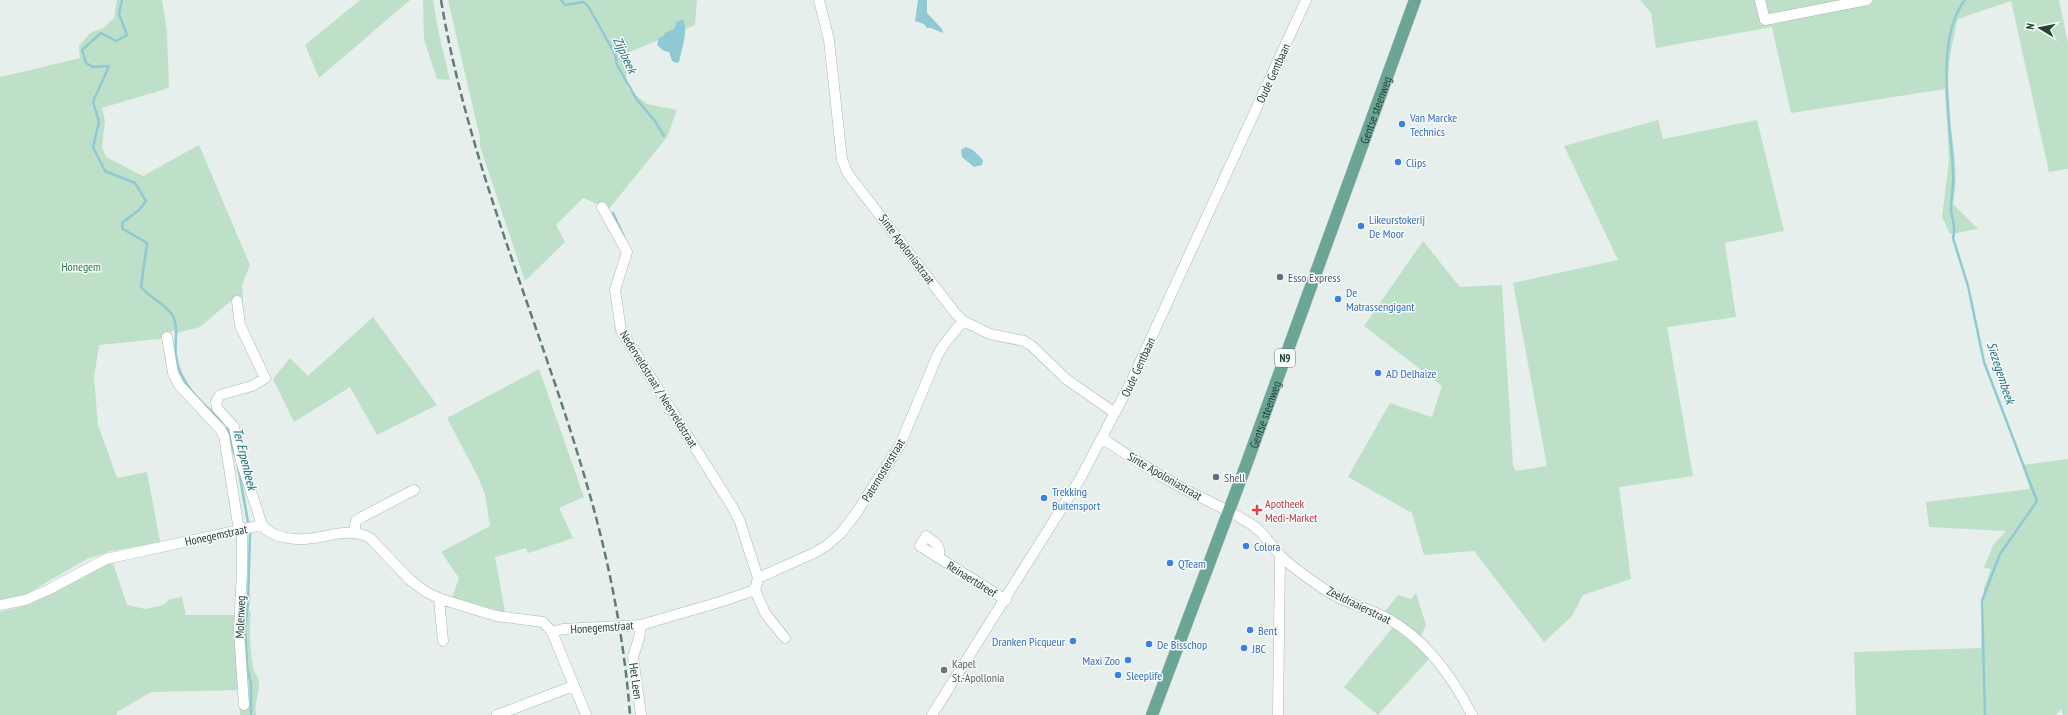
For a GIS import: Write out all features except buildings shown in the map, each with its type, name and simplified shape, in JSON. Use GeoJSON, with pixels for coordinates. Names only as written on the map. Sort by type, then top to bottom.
{"type":"FeatureCollection","features":[{"type":"Feature","properties":{"kind":"main road","name":"Gentse steenweg"},"geometry":{"type":"LineString","coordinates":[[1152,715],[1229,511],[1413,1]]}},
{"type":"Feature","properties":{"kind":"street","name":"Sinte Apoloniastraat"},"geometry":{"type":"LineString","coordinates":[[820,0],[829,40],[844,167],[956,314],[963,321],[999,337],[1024,341],[1032,346],[1066,379],[1115,414]]}},
{"type":"Feature","properties":{"kind":"street","name":"Oude Gentbaan"},"geometry":{"type":"LineString","coordinates":[[934,715],[1006,600],[1103,439],[1306,0]]}},
{"type":"Feature","properties":{"kind":"street"},"geometry":{"type":"LineString","coordinates":[[1760,0],[1765,20],[1867,0]]}},
{"type":"Feature","properties":{"kind":"street","name":"Nederveldstraat / Neerveldstraat"},"geometry":{"type":"LineString","coordinates":[[604,210],[627,252],[614,290],[620,330],[724,493],[740,522],[758,578]]}},
{"type":"Feature","properties":{"kind":"street"},"geometry":{"type":"LineString","coordinates":[[237,301],[240,325],[265,378],[252,386],[220,396],[216,402],[216,408],[234,427],[241,461],[262,525]]}},
{"type":"Feature","properties":{"kind":"street","name":"Paternosterstraat"},"geometry":{"type":"LineString","coordinates":[[758,578],[814,553],[826,546],[841,533],[857,512],[900,445],[938,354],[963,321]]}},
{"type":"Feature","properties":{"kind":"street","name":"Molenweg"},"geometry":{"type":"LineString","coordinates":[[167,337],[173,373],[179,385],[220,429],[224,436],[238,524],[242,529],[242,571],[239,630],[244,705]]}},
{"type":"Feature","properties":{"kind":"street","name":"Sinte Apoloniastraat"},"geometry":{"type":"LineString","coordinates":[[1103,439],[1175,484],[1229,511]]}},
{"type":"Feature","properties":{"kind":"street"},"geometry":{"type":"LineString","coordinates":[[354,532],[356,521],[414,490]]}},
{"type":"Feature","properties":{"kind":"street","name":"Zeeldraaierstraat"},"geometry":{"type":"LineString","coordinates":[[1229,511],[1256,528],[1280,555],[1326,591],[1389,619],[1418,640],[1452,681],[1472,715]]}},
{"type":"Feature","properties":{"kind":"street","name":"Honegemstraat"},"geometry":{"type":"LineString","coordinates":[[0,605],[24,600],[48,590],[106,559],[262,525],[265,530],[274,535],[300,540],[345,532],[362,534],[370,538],[410,580],[426,592],[439,598],[496,616],[543,622],[552,632],[570,629],[641,624],[723,601],[755,590]]}},
{"type":"Feature","properties":{"kind":"street"},"geometry":{"type":"LineString","coordinates":[[1278,715],[1280,555]]}},
{"type":"Feature","properties":{"kind":"street","name":"Reinaertdreef"},"geometry":{"type":"LineString","coordinates":[[939,558],[1006,600]]}},
{"type":"Feature","properties":{"kind":"street"},"geometry":{"type":"LineString","coordinates":[[758,578],[755,590],[765,613],[784,638]]}},
{"type":"Feature","properties":{"kind":"street"},"geometry":{"type":"LineString","coordinates":[[439,598],[443,641]]}},
{"type":"Feature","properties":{"kind":"street","name":"Het Leen"},"geometry":{"type":"LineString","coordinates":[[641,624],[639,638],[633,657],[641,715]]}},
{"type":"Feature","properties":{"kind":"street"},"geometry":{"type":"LineString","coordinates":[[552,632],[586,715]]}},
{"type":"Feature","properties":{"kind":"street"},"geometry":{"type":"LineString","coordinates":[[497,715],[573,686]]}},
{"type":"Feature","properties":{"kind":"green space","name":"Honegem"},"geometry":{"type":"Polygon","coordinates":[[[117,0],[162,0],[167,32],[169,88],[102,108],[105,121],[102,147],[106,157],[143,176],[199,145],[250,265],[242,285],[243,302],[233,299],[200,327],[177,333],[177,329],[164,335],[160,339],[99,345],[94,377],[98,425],[117,478],[147,472],[160,542],[111,551],[87,559],[21,597],[0,601],[0,76],[80,58],[79,46],[90,33],[103,28],[114,18],[117,0]]]}},
{"type":"Feature","properties":{"kind":"green space"},"geometry":{"type":"Polygon","coordinates":[[[360,0],[410,0],[319,78],[305,45],[360,0]]]}},
{"type":"Feature","properties":{"kind":"green space"},"geometry":{"type":"Polygon","coordinates":[[[423,0],[433,0],[438,30],[450,80],[437,79],[424,39],[423,0]]]}},
{"type":"Feature","properties":{"kind":"green space"},"geometry":{"type":"Polygon","coordinates":[[[448,0],[697,0],[695,25],[625,54],[627,88],[647,104],[677,110],[667,137],[609,209],[583,198],[556,225],[565,242],[525,281],[480,146],[480,138],[448,0]]]}},
{"type":"Feature","properties":{"kind":"green space"},"geometry":{"type":"Polygon","coordinates":[[[1640,0],[1965,0],[1960,9],[1967,0],[2059,0],[2068,43],[2068,169],[2049,172],[2011,1],[1958,19],[1948,71],[1948,104],[1956,178],[1953,204],[1978,229],[1950,234],[1942,217],[1949,160],[1945,89],[1791,113],[1772,27],[1656,48],[1651,13],[1640,0]]]}},
{"type":"Feature","properties":{"kind":"green space"},"geometry":{"type":"Polygon","coordinates":[[[1658,120],[1663,139],[1757,120],[1784,231],[1725,243],[1736,317],[1667,327],[1693,476],[1619,487],[1631,579],[1583,595],[1572,616],[1544,642],[1474,551],[1424,555],[1412,513],[1348,477],[1390,403],[1432,417],[1442,386],[1364,326],[1423,241],[1460,287],[1502,285],[1513,466],[1516,471],[1546,466],[1513,283],[1618,260],[1564,146],[1658,120]]]}},
{"type":"Feature","properties":{"kind":"green space"},"geometry":{"type":"Polygon","coordinates":[[[373,317],[437,405],[377,435],[350,387],[294,422],[273,379],[290,358],[308,376],[373,317]]]}},
{"type":"Feature","properties":{"kind":"green space"},"geometry":{"type":"Polygon","coordinates":[[[539,369],[584,497],[559,508],[573,538],[528,553],[526,548],[495,557],[505,612],[452,598],[459,578],[441,552],[490,526],[485,494],[478,477],[447,418],[539,369]]]}},
{"type":"Feature","properties":{"kind":"green space"},"geometry":{"type":"Polygon","coordinates":[[[2068,459],[2068,715],[2063,715],[2061,709],[2056,715],[1856,715],[1854,652],[1981,648],[1984,588],[1991,569],[1984,568],[1993,545],[2006,531],[1929,527],[1926,502],[2030,489],[2022,465],[2068,459]]]}},
{"type":"Feature","properties":{"kind":"green space"},"geometry":{"type":"Polygon","coordinates":[[[113,563],[127,605],[145,609],[163,605],[170,599],[182,597],[186,615],[237,615],[251,611],[251,653],[254,669],[259,682],[256,715],[240,715],[239,690],[151,692],[117,712],[117,715],[0,715],[0,612],[29,605],[99,566],[113,563]]]}},
{"type":"Feature","properties":{"kind":"green space"},"geometry":{"type":"Polygon","coordinates":[[[1416,593],[1426,625],[1420,638],[1383,614],[1398,595],[1411,599],[1416,593]]]}},
{"type":"Feature","properties":{"kind":"green space"},"geometry":{"type":"Polygon","coordinates":[[[1394,626],[1430,658],[1378,715],[1344,687],[1394,626]]]}},
{"type":"Feature","properties":{"kind":"water"},"geometry":{"type":"Polygon","coordinates":[[[918,0],[927,0],[927,13],[942,29],[943,33],[927,28],[924,24],[915,21],[918,0]]]}},
{"type":"Feature","properties":{"kind":"water"},"geometry":{"type":"Polygon","coordinates":[[[683,19],[685,24],[685,35],[679,62],[677,63],[672,61],[669,52],[664,51],[657,45],[659,38],[675,28],[676,22],[683,19]]]}},
{"type":"Feature","properties":{"kind":"water"},"geometry":{"type":"Polygon","coordinates":[[[966,147],[973,150],[983,160],[982,165],[974,167],[962,157],[961,150],[966,147]]]}},
{"type":"Feature","properties":{"kind":"waterway","name":"Ter Erpenbeek"},"geometry":{"type":"LineString","coordinates":[[122,0],[119,14],[127,35],[116,41],[101,33],[82,50],[86,63],[93,67],[109,66],[93,102],[99,122],[93,147],[105,171],[135,183],[146,201],[139,210],[122,223],[123,229],[147,243],[141,287],[166,308],[173,316],[176,326],[176,356],[182,376],[200,401],[223,422]]}},
{"type":"Feature","properties":{"kind":"waterway","name":"Zijpbeek"},"geometry":{"type":"LineString","coordinates":[[561,0],[565,5],[583,2],[588,6],[615,54],[617,65],[637,100],[655,121],[664,136]]}},
{"type":"Feature","properties":{"kind":"waterway","name":"Siezegembeek"},"geometry":{"type":"LineString","coordinates":[[1965,0],[1955,17],[1949,38],[1947,60],[1948,108],[1953,178],[1951,208],[1954,227],[1953,238],[1968,286],[1984,362],[2037,501],[2000,554],[1982,601],[1985,715]]}},
{"type":"Feature","properties":{"kind":"waterway","name":"Zijpbeek"},"geometry":{"type":"LineString","coordinates":[[613,213],[624,237]]}},
{"type":"Feature","properties":{"kind":"waterway","name":"Ter Erpenbeek"},"geometry":{"type":"LineString","coordinates":[[227,426],[234,453]]}},
{"type":"Feature","properties":{"kind":"waterway","name":"Ter Erpenbeek"},"geometry":{"type":"LineString","coordinates":[[238,466],[248,522]]}},
{"type":"Feature","properties":{"kind":"waterway","name":"Ter Erpenbeek"},"geometry":{"type":"LineString","coordinates":[[250,533],[248,605],[245,626],[247,666],[251,684],[251,715]]}},
{"type":"Feature","properties":{"kind":"railway"},"geometry":{"type":"LineString","coordinates":[[441,0],[453,62],[469,124],[487,184],[568,424],[595,513],[609,570],[620,628],[630,715]]}},
{"type":"Feature","properties":{"kind":"place","name":"Van Marcke Technics"},"geometry":{"type":"Point","coordinates":[1402,124]}},
{"type":"Feature","properties":{"kind":"place","name":"Clips"},"geometry":{"type":"Point","coordinates":[1398,162]}},
{"type":"Feature","properties":{"kind":"place","name":"Likeurstokerij De Moor"},"geometry":{"type":"Point","coordinates":[1361,226]}},
{"type":"Feature","properties":{"kind":"place","name":"Esso Express"},"geometry":{"type":"Point","coordinates":[1280,277]}},
{"type":"Feature","properties":{"kind":"place","name":"De Matrassengigant"},"geometry":{"type":"Point","coordinates":[1338,299]}},
{"type":"Feature","properties":{"kind":"place","name":"AD Delhaize"},"geometry":{"type":"Point","coordinates":[1378,373]}},
{"type":"Feature","properties":{"kind":"place","name":"Shell"},"geometry":{"type":"Point","coordinates":[1216,477]}},
{"type":"Feature","properties":{"kind":"place","name":"Trekking Buitensport"},"geometry":{"type":"Point","coordinates":[1044,498]}},
{"type":"Feature","properties":{"kind":"place","name":"Apotheek Medi-Market"},"geometry":{"type":"Point","coordinates":[1257,510]}},
{"type":"Feature","properties":{"kind":"place","name":"Colora"},"geometry":{"type":"Point","coordinates":[1246,546]}},
{"type":"Feature","properties":{"kind":"place","name":"QTeam"},"geometry":{"type":"Point","coordinates":[1170,563]}},
{"type":"Feature","properties":{"kind":"place","name":"Bent"},"geometry":{"type":"Point","coordinates":[1250,630]}},
{"type":"Feature","properties":{"kind":"place","name":"Dranken Picqueur"},"geometry":{"type":"Point","coordinates":[1073,641]}},
{"type":"Feature","properties":{"kind":"place","name":"De Bisschop"},"geometry":{"type":"Point","coordinates":[1149,644]}},
{"type":"Feature","properties":{"kind":"place","name":"JBC"},"geometry":{"type":"Point","coordinates":[1244,648]}},
{"type":"Feature","properties":{"kind":"place","name":"Maxi Zoo"},"geometry":{"type":"Point","coordinates":[1128,660]}},
{"type":"Feature","properties":{"kind":"place","name":"Kapel St.-Apollonia"},"geometry":{"type":"Point","coordinates":[944,670]}},
{"type":"Feature","properties":{"kind":"place","name":"Sleeplife"},"geometry":{"type":"Point","coordinates":[1118,675]}}]}
